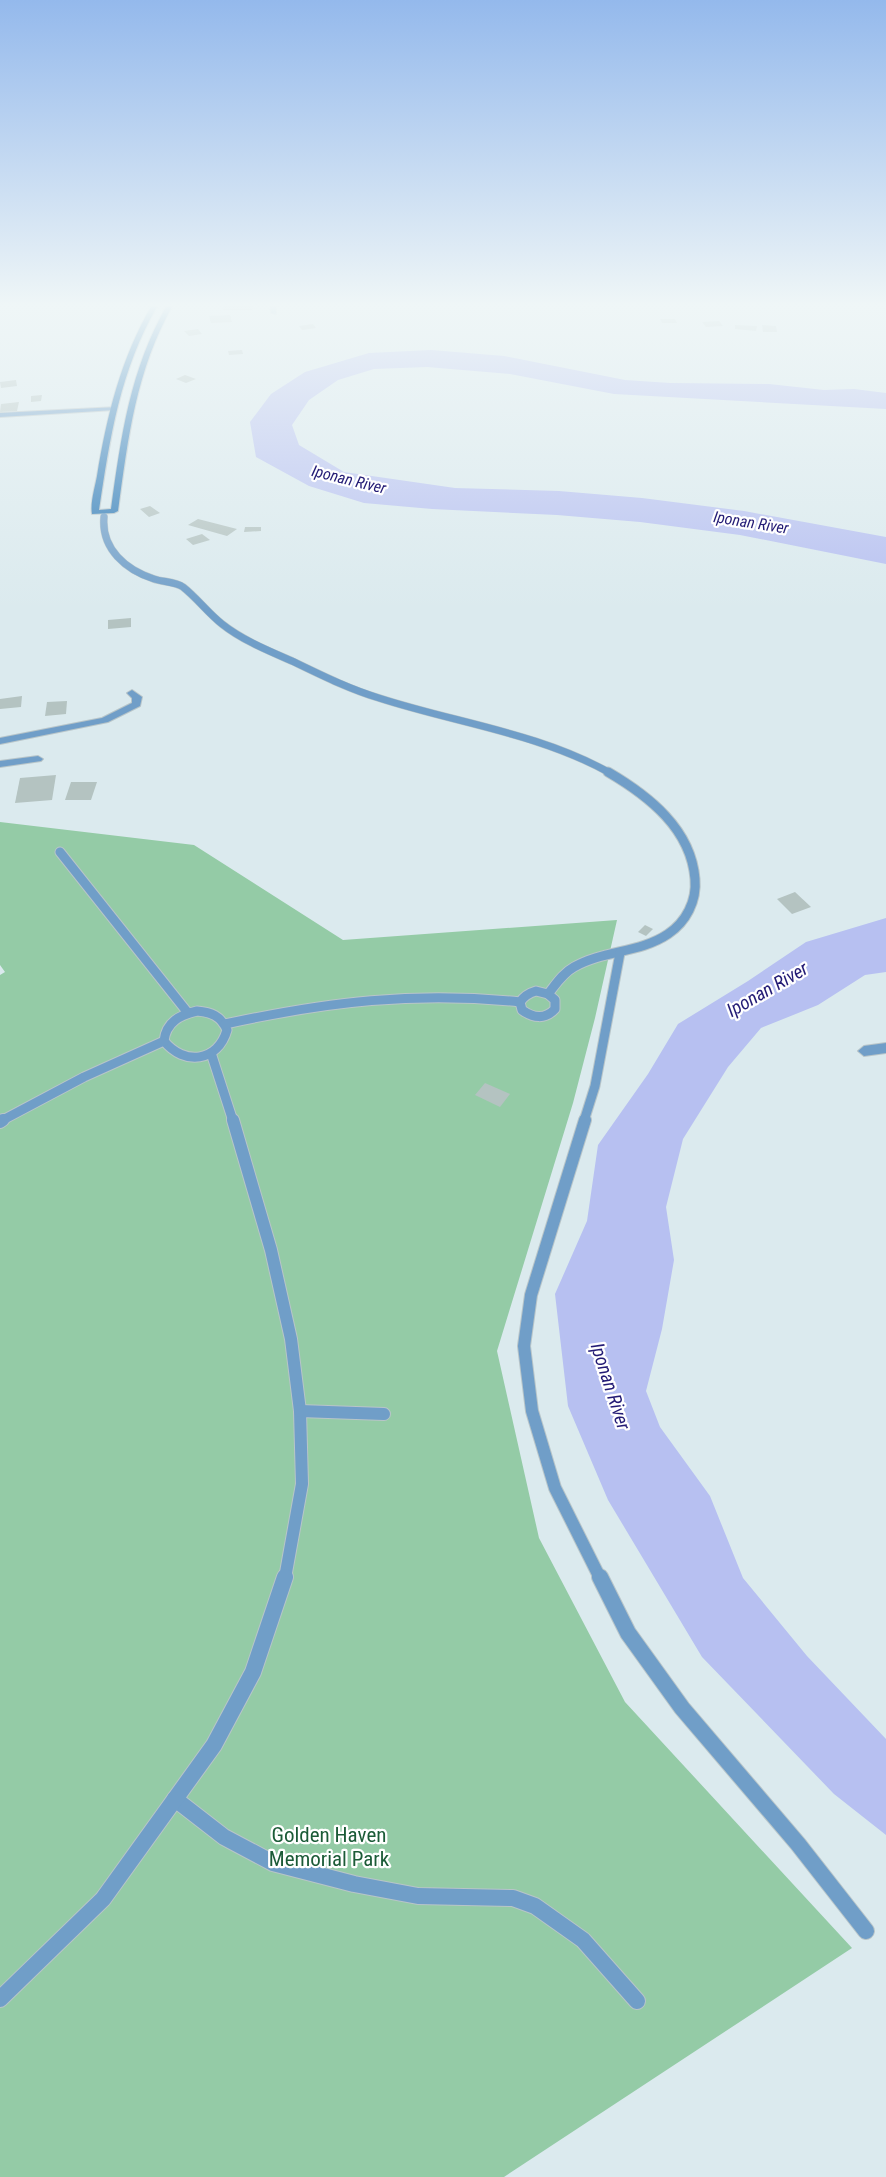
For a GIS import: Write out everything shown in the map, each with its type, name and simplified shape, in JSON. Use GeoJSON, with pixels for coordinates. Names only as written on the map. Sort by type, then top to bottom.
{"type":"FeatureCollection","features":[{"type":"Feature","properties":{"kind":"street"},"geometry":{"type":"LineString","coordinates":[[0,415],[114,408],[95,512],[114,511],[132,407]]}},
{"type":"Feature","properties":{"kind":"street"},"geometry":{"type":"LineString","coordinates":[[0,742],[105,720],[137,704],[137,697],[132,694]]}},
{"type":"Feature","properties":{"kind":"street"},"geometry":{"type":"LineString","coordinates":[[0,764],[38,759]]}},
{"type":"Feature","properties":{"kind":"street"},"geometry":{"type":"LineString","coordinates":[[864,1051],[886,1048]]}},
{"type":"Feature","properties":{"kind":"lane"},"geometry":{"type":"LineString","coordinates":[[104,517],[114,511]]}},
{"type":"Feature","properties":{"kind":"lane"},"geometry":{"type":"LineString","coordinates":[[95,512],[104,517]]}},
{"type":"Feature","properties":{"kind":"lane"},"geometry":{"type":"LineString","coordinates":[[104,517],[103,528],[107,542],[117,557],[134,570],[154,579],[182,586],[223,625],[261,647],[352,689],[380,699],[576,754],[607,769],[640,792],[668,819],[686,844],[697,876],[695,896],[686,918],[668,935],[644,948],[592,959],[574,968],[562,977],[548,994]]}},
{"type":"Feature","properties":{"kind":"lane"},"geometry":{"type":"LineString","coordinates":[[60,852],[188,1013]]}},
{"type":"Feature","properties":{"kind":"lane"},"geometry":{"type":"LineString","coordinates":[[620,953],[595,1086],[531,1295],[524,1346],[532,1411],[555,1488],[628,1633],[682,1708],[798,1844],[866,1931]]}},
{"type":"Feature","properties":{"kind":"lane"},"geometry":{"type":"LineString","coordinates":[[536,991],[552,996],[556,1004],[553,1012],[543,1017],[526,1014],[522,1010],[520,1002],[526,994],[536,991]]}},
{"type":"Feature","properties":{"kind":"lane"},"geometry":{"type":"LineString","coordinates":[[225,1024],[297,1009],[388,998],[451,997],[520,1002]]}},
{"type":"Feature","properties":{"kind":"lane"},"geometry":{"type":"LineString","coordinates":[[206,1012],[221,1018],[225,1024],[226,1036],[223,1043],[211,1053],[201,1057],[182,1057],[173,1053],[164,1041],[166,1028],[172,1021],[188,1013],[206,1012]]}},
{"type":"Feature","properties":{"kind":"lane"},"geometry":{"type":"LineString","coordinates":[[0,1122],[84,1077],[164,1041]]}},
{"type":"Feature","properties":{"kind":"lane"},"geometry":{"type":"LineString","coordinates":[[0,2000],[103,1899],[214,1744],[254,1672],[286,1574],[302,1484],[300,1411],[291,1339],[271,1250],[211,1053]]}},
{"type":"Feature","properties":{"kind":"lane"},"geometry":{"type":"LineString","coordinates":[[300,1411],[384,1414]]}},
{"type":"Feature","properties":{"kind":"lane"},"geometry":{"type":"LineString","coordinates":[[175,1799],[224,1837],[273,1863],[354,1884],[418,1896],[513,1898],[535,1906],[583,1940],[637,2001]]}},
{"type":"Feature","properties":{"kind":"green space","name":"Golden Haven Memorial Park"},"geometry":{"type":"Polygon","coordinates":[[[0,822],[194,845],[343,940],[617,920],[595,1018],[573,1103],[497,1351],[539,1538],[625,1702],[852,1948],[504,2177],[0,2177],[0,975],[5,972],[0,965],[0,822]]]}},
{"type":"Feature","properties":{"kind":"water","name":"Iponan River"},"geometry":{"type":"Polygon","coordinates":[[[262,407],[305,407],[292,425],[299,445],[344,472],[455,488],[559,491],[642,498],[744,511],[886,537],[886,564],[740,535],[640,522],[364,503],[309,486],[256,457],[250,422],[262,407]]]}},
{"type":"Feature","properties":{"kind":"water"},"geometry":{"type":"Polygon","coordinates":[[[842,407],[886,407],[886,409],[842,407]]]}},
{"type":"Feature","properties":{"kind":"water","name":"Iponan River"},"geometry":{"type":"Polygon","coordinates":[[[886,918],[886,972],[865,975],[818,1005],[761,1028],[728,1067],[683,1139],[666,1207],[674,1260],[662,1329],[646,1391],[660,1427],[710,1496],[743,1578],[807,1656],[886,1739],[886,1835],[834,1794],[702,1657],[608,1500],[568,1406],[555,1294],[587,1221],[598,1145],[648,1074],[678,1024],[748,981],[806,942],[886,918]]]}},
{"type":"Feature","properties":{"kind":"building"},"geometry":{"type":"Polygon","coordinates":[[[1,407],[18,407],[17,411],[0,412],[1,407]]]}},
{"type":"Feature","properties":{"kind":"building"},"geometry":{"type":"Polygon","coordinates":[[[150,506],[160,513],[149,517],[140,509],[150,506]]]}},
{"type":"Feature","properties":{"kind":"building"},"geometry":{"type":"Polygon","coordinates":[[[198,519],[237,529],[227,536],[188,525],[198,519]]]}},
{"type":"Feature","properties":{"kind":"building"},"geometry":{"type":"Polygon","coordinates":[[[245,527],[261,527],[261,531],[244,532],[245,527]]]}},
{"type":"Feature","properties":{"kind":"building"},"geometry":{"type":"Polygon","coordinates":[[[202,534],[210,540],[193,545],[186,539],[202,534]]]}},
{"type":"Feature","properties":{"kind":"building"},"geometry":{"type":"Polygon","coordinates":[[[131,618],[131,627],[108,629],[108,620],[131,618]]]}},
{"type":"Feature","properties":{"kind":"building"},"geometry":{"type":"Polygon","coordinates":[[[22,696],[21,707],[0,709],[0,699],[22,696]]]}},
{"type":"Feature","properties":{"kind":"building"},"geometry":{"type":"Polygon","coordinates":[[[67,701],[66,714],[45,716],[47,702],[67,701]]]}},
{"type":"Feature","properties":{"kind":"building"},"geometry":{"type":"Polygon","coordinates":[[[56,775],[52,800],[15,803],[20,778],[56,775]]]}},
{"type":"Feature","properties":{"kind":"building"},"geometry":{"type":"Polygon","coordinates":[[[71,782],[97,782],[91,800],[65,800],[71,782]]]}},
{"type":"Feature","properties":{"kind":"building"},"geometry":{"type":"Polygon","coordinates":[[[795,892],[811,907],[792,914],[777,899],[795,892]]]}},
{"type":"Feature","properties":{"kind":"building"},"geometry":{"type":"Polygon","coordinates":[[[645,925],[653,929],[646,936],[638,932],[645,925]]]}},
{"type":"Feature","properties":{"kind":"building"},"geometry":{"type":"Polygon","coordinates":[[[485,1083],[510,1094],[500,1107],[475,1095],[485,1083]]]}}]}
